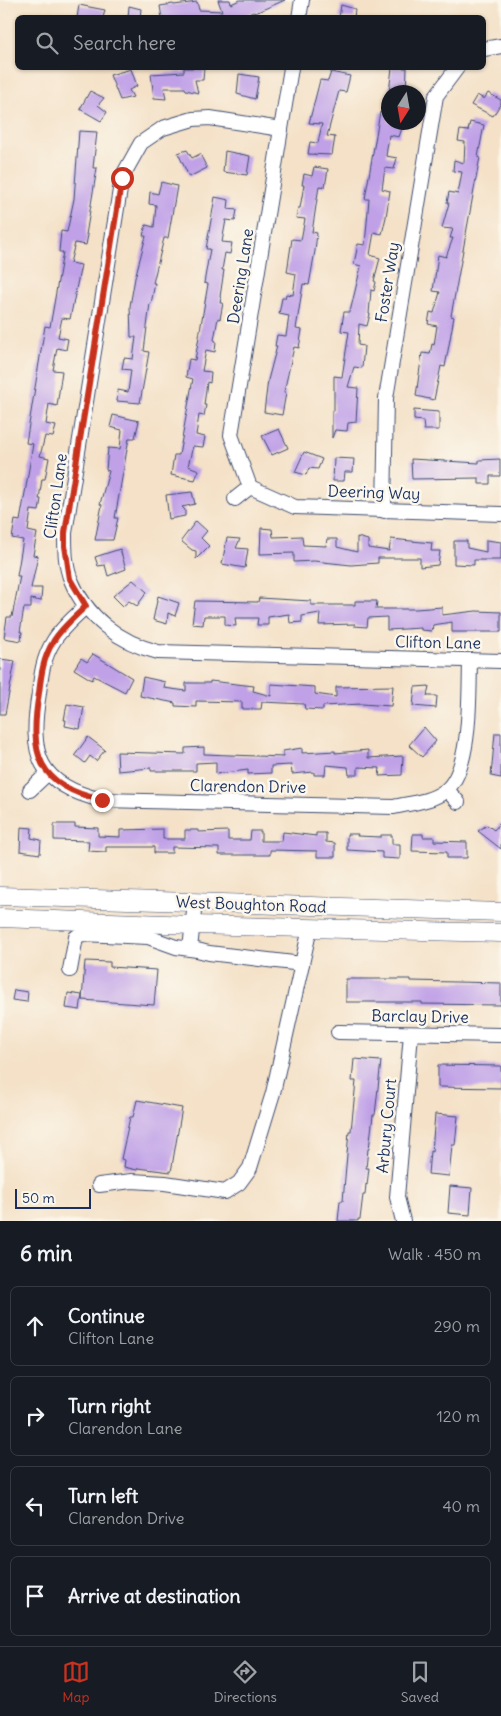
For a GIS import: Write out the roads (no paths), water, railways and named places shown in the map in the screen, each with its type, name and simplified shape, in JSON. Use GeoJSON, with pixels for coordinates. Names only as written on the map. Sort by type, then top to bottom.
{"type":"FeatureCollection","features":[{"type":"Feature","properties":{"kind":"main road","name":"West Boughton Road"},"geometry":{"type":"LineString","coordinates":[[0,896],[501,912]]}},
{"type":"Feature","properties":{"kind":"main road","name":"West Boughton Road"},"geometry":{"type":"LineString","coordinates":[[0,918],[501,933]]}},
{"type":"Feature","properties":{"kind":"street"},"geometry":{"type":"LineString","coordinates":[[300,15],[302,0]]}},
{"type":"Feature","properties":{"kind":"street"},"geometry":{"type":"LineString","coordinates":[[486,49],[501,46]]}},
{"type":"Feature","properties":{"kind":"street","name":"Deering Lane"},"geometry":{"type":"LineString","coordinates":[[250,487],[231,435],[291,70]]}},
{"type":"Feature","properties":{"kind":"street","name":"Foster Way"},"geometry":{"type":"LineString","coordinates":[[384,511],[386,398],[436,96],[456,70]]}},
{"type":"Feature","properties":{"kind":"street","name":"Clifton Lane"},"geometry":{"type":"LineString","coordinates":[[281,129],[210,118],[193,119],[136,139],[122,178],[65,533],[70,579],[86,606],[102,623],[126,641],[158,652],[501,661]]}},
{"type":"Feature","properties":{"kind":"street"},"geometry":{"type":"LineString","coordinates":[[235,499],[250,487]]}},
{"type":"Feature","properties":{"kind":"street","name":"Deering Way"},"geometry":{"type":"LineString","coordinates":[[250,487],[295,507],[501,514]]}},
{"type":"Feature","properties":{"kind":"street"},"geometry":{"type":"LineString","coordinates":[[30,790],[49,774],[40,762],[34,732],[42,668],[53,642],[86,606]]}},
{"type":"Feature","properties":{"kind":"street"},"geometry":{"type":"LineString","coordinates":[[458,802],[447,790],[459,771],[468,728],[470,660]]}},
{"type":"Feature","properties":{"kind":"street","name":"Clarendon Drive"},"geometry":{"type":"LineString","coordinates":[[49,774],[73,791],[102,800],[394,807],[430,799],[447,790]]}},
{"type":"Feature","properties":{"kind":"street"},"geometry":{"type":"LineString","coordinates":[[190,948],[195,902]]}},
{"type":"Feature","properties":{"kind":"street"},"geometry":{"type":"LineString","coordinates":[[99,1185],[132,1181],[165,1182],[225,1192],[239,1183],[250,1168],[273,1093],[310,928]]}},
{"type":"Feature","properties":{"kind":"street"},"geometry":{"type":"LineString","coordinates":[[70,970],[76,937],[82,934],[148,938],[176,947],[190,948],[209,953],[302,964]]}},
{"type":"Feature","properties":{"kind":"street","name":"Barclay Drive"},"geometry":{"type":"LineString","coordinates":[[338,1032],[501,1035]]}},
{"type":"Feature","properties":{"kind":"street","name":"Arbury Court"},"geometry":{"type":"LineString","coordinates":[[403,1221],[397,1198],[412,1034]]}}]}
